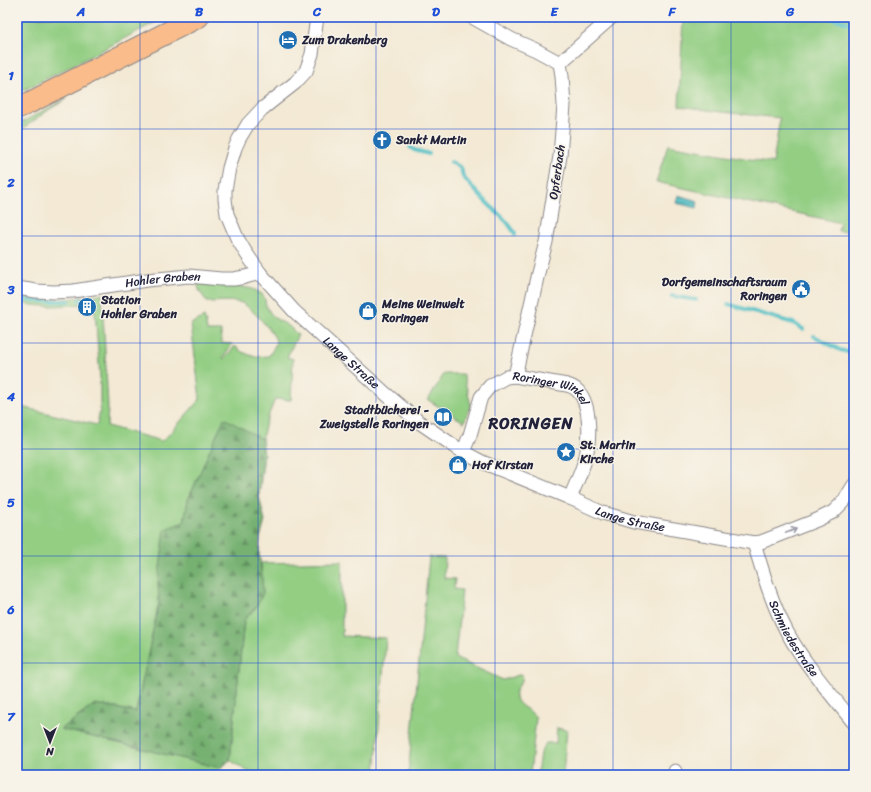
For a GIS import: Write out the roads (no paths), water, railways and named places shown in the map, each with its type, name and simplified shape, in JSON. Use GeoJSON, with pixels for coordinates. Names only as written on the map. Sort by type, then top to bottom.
{"type":"FeatureCollection","features":[{"type":"Feature","properties":{"kind":"main road"},"geometry":{"type":"LineString","coordinates":[[17,108],[198,17]]}},
{"type":"Feature","properties":{"kind":"street","name":"Lange Straße"},"geometry":{"type":"LineString","coordinates":[[317,17],[312,54],[306,71],[295,83],[262,109],[248,124],[237,143],[229,168],[225,199],[227,214],[236,238],[260,273],[294,311],[386,394],[419,422],[463,452],[482,462],[603,513],[634,522],[754,543],[761,542],[817,520],[833,512],[844,501],[854,485]]}},
{"type":"Feature","properties":{"kind":"street"},"geometry":{"type":"LineString","coordinates":[[472,17],[511,39],[560,63],[612,17]]}},
{"type":"Feature","properties":{"kind":"street","name":"Opferbach"},"geometry":{"type":"LineString","coordinates":[[515,376],[546,242],[559,162],[564,104],[560,63]]}},
{"type":"Feature","properties":{"kind":"street","name":"Hohler Graben"},"geometry":{"type":"LineString","coordinates":[[17,288],[54,292],[73,291],[148,280],[189,276],[234,279],[260,273]]}},
{"type":"Feature","properties":{"kind":"street","name":"Roringer Winkel"},"geometry":{"type":"LineString","coordinates":[[463,452],[470,435],[481,397],[485,391],[497,381],[506,377],[515,376],[573,387],[578,391],[584,401],[587,410],[588,428],[587,450],[582,470],[570,498]]}},
{"type":"Feature","properties":{"kind":"street","name":"Schmiedestraße"},"geometry":{"type":"LineString","coordinates":[[754,543],[770,592],[786,630],[794,644],[824,686],[854,723]]}},
{"type":"Feature","properties":{"kind":"water"},"geometry":{"type":"Polygon","coordinates":[[[678,195],[698,201],[697,208],[676,203],[678,195]]]}},
{"type":"Feature","properties":{"kind":"waterway"},"geometry":{"type":"LineString","coordinates":[[829,17],[854,25]]}},
{"type":"Feature","properties":{"kind":"waterway"},"geometry":{"type":"LineString","coordinates":[[410,147],[414,150],[429,154]]}},
{"type":"Feature","properties":{"kind":"waterway"},"geometry":{"type":"LineString","coordinates":[[451,162],[461,168],[463,177],[507,222],[515,235]]}},
{"type":"Feature","properties":{"kind":"waterway"},"geometry":{"type":"LineString","coordinates":[[672,296],[696,300]]}},
{"type":"Feature","properties":{"kind":"waterway"},"geometry":{"type":"LineString","coordinates":[[79,300],[92,297]]}},
{"type":"Feature","properties":{"kind":"waterway"},"geometry":{"type":"LineString","coordinates":[[17,298],[35,301],[69,301]]}},
{"type":"Feature","properties":{"kind":"waterway"},"geometry":{"type":"LineString","coordinates":[[728,304],[793,323],[803,329]]}},
{"type":"Feature","properties":{"kind":"waterway"},"geometry":{"type":"LineString","coordinates":[[814,336],[840,350],[848,352],[854,357]]}},
{"type":"Feature","properties":{"kind":"place","name":"Zum Drakenberg"},"geometry":{"type":"Point","coordinates":[288,40]}},
{"type":"Feature","properties":{"kind":"place","name":"Sankt Martin"},"geometry":{"type":"Point","coordinates":[382,140]}},
{"type":"Feature","properties":{"kind":"place","name":"Dorfgemeinschaftsraum Roringen"},"geometry":{"type":"Point","coordinates":[801,289]}},
{"type":"Feature","properties":{"kind":"place","name":"Station Hohler Graben"},"geometry":{"type":"Point","coordinates":[87,307]}},
{"type":"Feature","properties":{"kind":"place","name":"Meine Weinwelt Roringen"},"geometry":{"type":"Point","coordinates":[368,311]}},
{"type":"Feature","properties":{"kind":"place","name":"Stadtbücherei - Zweigstelle Roringen"},"geometry":{"type":"Point","coordinates":[443,417]}},
{"type":"Feature","properties":{"kind":"place","name":"St. Martin Kirche"},"geometry":{"type":"Point","coordinates":[566,452]}},
{"type":"Feature","properties":{"kind":"place","name":"Hof Kirstan"},"geometry":{"type":"Point","coordinates":[458,465]}},
{"type":"Feature","properties":{"kind":"district","name":"RORINGEN"},"geometry":{"type":"Point","coordinates":[531,423]}}]}
